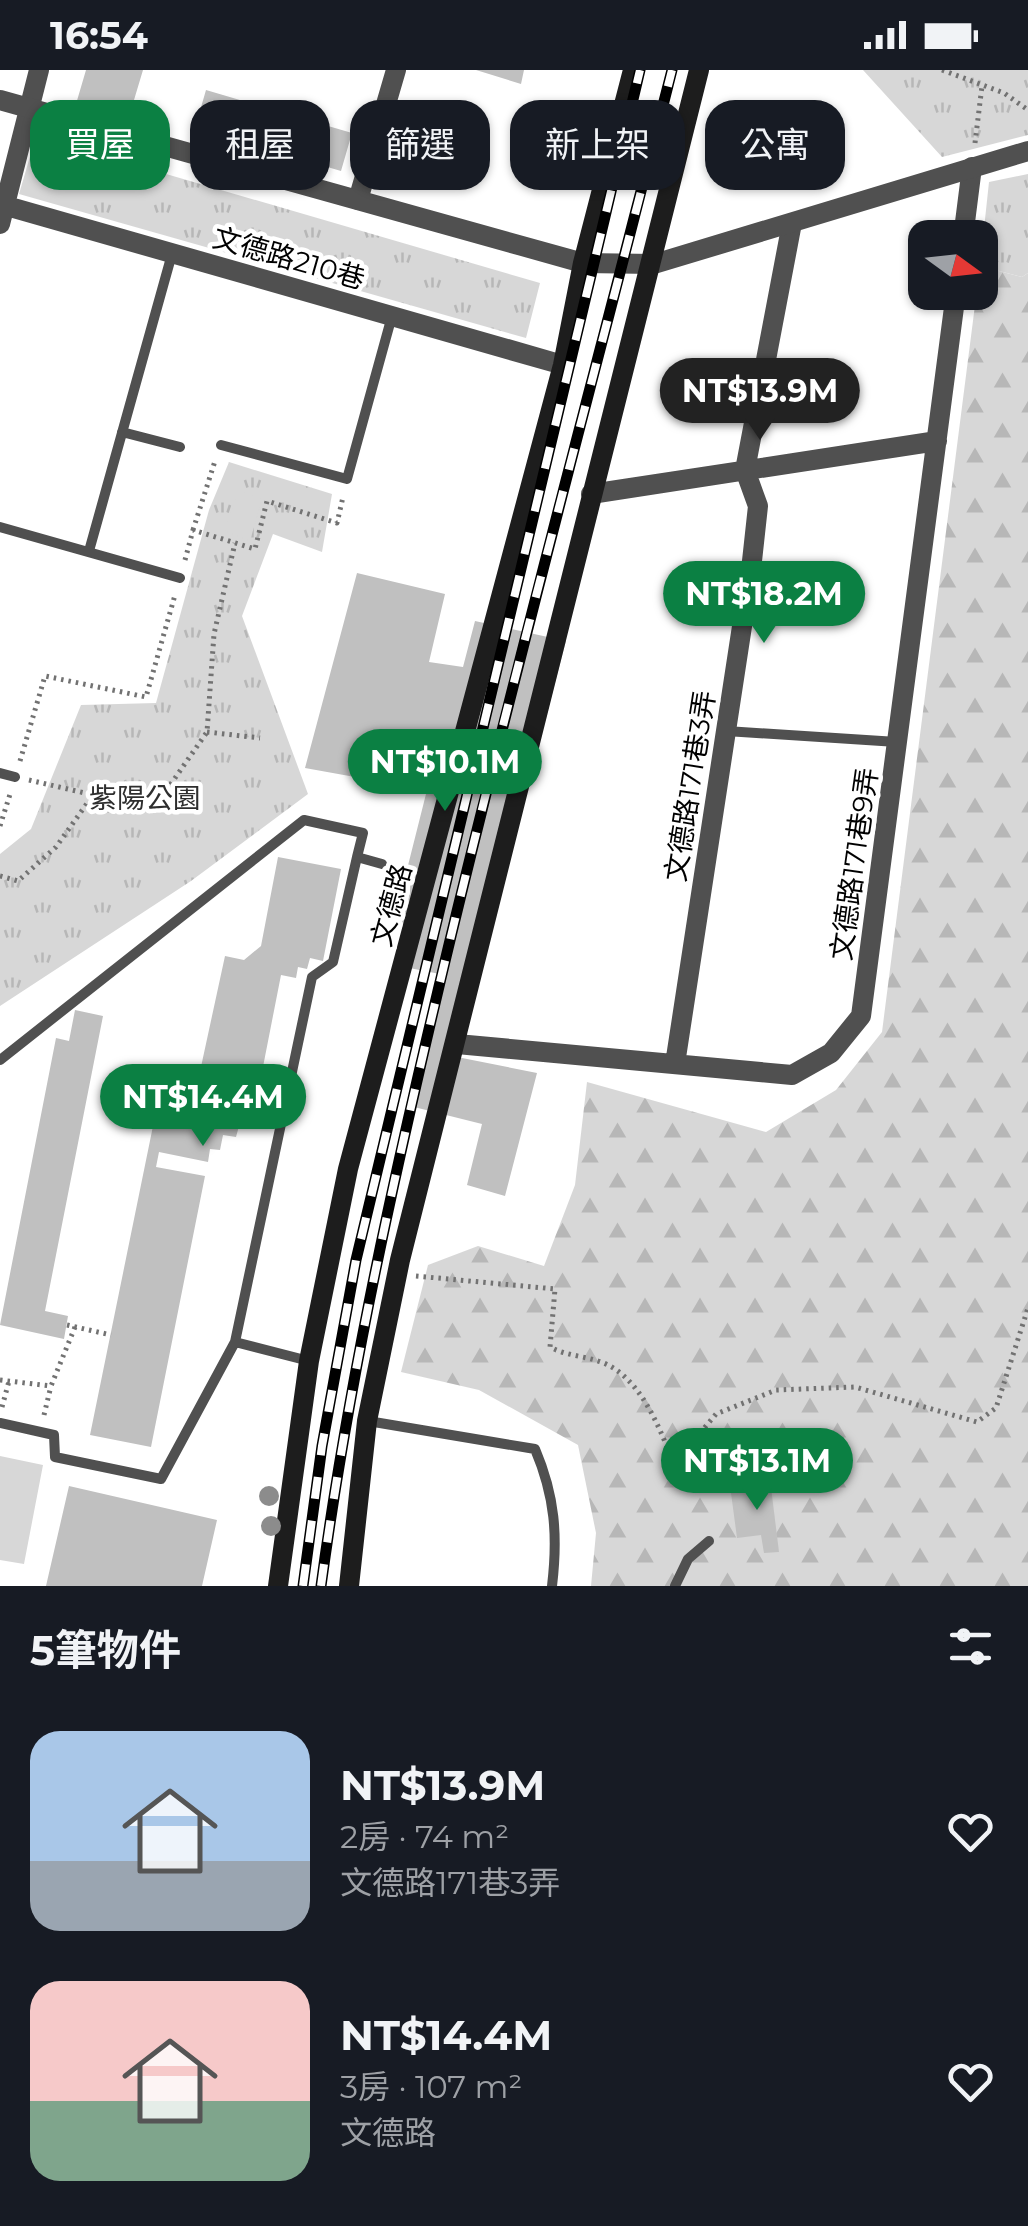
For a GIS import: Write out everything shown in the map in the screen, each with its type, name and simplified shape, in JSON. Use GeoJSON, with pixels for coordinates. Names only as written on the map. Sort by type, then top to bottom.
{"type":"FeatureCollection","features":[{"type":"Feature","properties":{"kind":"main road","name":"文德路"},"geometry":{"type":"LineString","coordinates":[[278,1586],[309,1361],[348,1170],[563,365],[584,263],[633,70]]}},
{"type":"Feature","properties":{"kind":"main road"},"geometry":{"type":"LineString","coordinates":[[349,1586],[367,1421],[400,1260],[457,1044],[591,494],[654,264],[699,70]]}},
{"type":"Feature","properties":{"kind":"street"},"geometry":{"type":"LineString","coordinates":[[2,211],[39,70]]}},
{"type":"Feature","properties":{"kind":"street"},"geometry":{"type":"LineString","coordinates":[[358,200],[396,70]]}},
{"type":"Feature","properties":{"kind":"street"},"geometry":{"type":"LineString","coordinates":[[0,100],[584,263],[654,264],[1028,151]]}},
{"type":"Feature","properties":{"kind":"street"},"geometry":{"type":"LineString","coordinates":[[965,220],[972,166]]}},
{"type":"Feature","properties":{"kind":"street","name":"文德路210巷"},"geometry":{"type":"LineString","coordinates":[[2,211],[172,254],[563,365]]}},
{"type":"Feature","properties":{"kind":"street","name":"文德路171巷3弄"},"geometry":{"type":"LineString","coordinates":[[676,1064],[758,506],[745,470],[792,224]]}},
{"type":"Feature","properties":{"kind":"street","name":"文德路171巷9弄"},"geometry":{"type":"LineString","coordinates":[[457,1044],[792,1075],[831,1053],[862,1016],[954,310]]}},
{"type":"Feature","properties":{"kind":"street"},"geometry":{"type":"LineString","coordinates":[[591,494],[937,441]]}},
{"type":"Feature","properties":{"kind":"lane"},"geometry":{"type":"LineString","coordinates":[[88,551],[172,254]]}},
{"type":"Feature","properties":{"kind":"lane"},"geometry":{"type":"LineString","coordinates":[[221,445],[348,479],[392,316]]}},
{"type":"Feature","properties":{"kind":"lane"},"geometry":{"type":"LineString","coordinates":[[122,432],[180,447]]}},
{"type":"Feature","properties":{"kind":"lane"},"geometry":{"type":"LineString","coordinates":[[0,527],[180,578]]}},
{"type":"Feature","properties":{"kind":"lane"},"geometry":{"type":"LineString","coordinates":[[726,730],[898,742]]}},
{"type":"Feature","properties":{"kind":"lane"},"geometry":{"type":"LineString","coordinates":[[0,773],[15,777]]}},
{"type":"Feature","properties":{"kind":"lane"},"geometry":{"type":"LineString","coordinates":[[0,1060],[304,820],[363,833],[333,962],[312,977],[236,1342],[161,1479],[55,1457],[54,1435],[0,1423]]}},
{"type":"Feature","properties":{"kind":"lane"},"geometry":{"type":"LineString","coordinates":[[357,857],[382,864]]}},
{"type":"Feature","properties":{"kind":"lane"},"geometry":{"type":"LineString","coordinates":[[236,1342],[309,1361]]}},
{"type":"Feature","properties":{"kind":"lane"},"geometry":{"type":"LineString","coordinates":[[367,1421],[535,1449],[552,1490],[557,1547],[552,1586]]}},
{"type":"Feature","properties":{"kind":"lane"},"geometry":{"type":"LineString","coordinates":[[675,1586],[688,1560],[709,1541]]}},
{"type":"Feature","properties":{"kind":"path"},"geometry":{"type":"LineString","coordinates":[[942,70],[1004,93],[1028,110]]}},
{"type":"Feature","properties":{"kind":"path"},"geometry":{"type":"LineString","coordinates":[[972,166],[982,86]]}},
{"type":"Feature","properties":{"kind":"path"},"geometry":{"type":"LineString","coordinates":[[0,826],[45,676],[146,697],[221,445]]}},
{"type":"Feature","properties":{"kind":"path"},"geometry":{"type":"LineString","coordinates":[[194,530],[255,549],[268,502],[336,523],[348,479]]}},
{"type":"Feature","properties":{"kind":"path"},"geometry":{"type":"LineString","coordinates":[[15,777],[132,804],[166,791],[208,732],[214,634],[236,543]]}},
{"type":"Feature","properties":{"kind":"path"},"geometry":{"type":"LineString","coordinates":[[208,732],[260,738]]}},
{"type":"Feature","properties":{"kind":"path"},"geometry":{"type":"LineString","coordinates":[[0,876],[18,881],[56,846],[93,796]]}},
{"type":"Feature","properties":{"kind":"path"},"geometry":{"type":"LineString","coordinates":[[418,1276],[554,1289],[550,1347],[608,1364],[622,1375],[646,1405],[685,1491],[685,1451],[716,1414],[776,1390],[855,1387],[978,1422],[996,1408],[1028,1308]]}},
{"type":"Feature","properties":{"kind":"path"},"geometry":{"type":"LineString","coordinates":[[67,1324],[110,1334]]}},
{"type":"Feature","properties":{"kind":"path"},"geometry":{"type":"LineString","coordinates":[[40,1432],[52,1386],[75,1327]]}},
{"type":"Feature","properties":{"kind":"path"},"geometry":{"type":"LineString","coordinates":[[0,1380],[52,1386]]}},
{"type":"Feature","properties":{"kind":"path"},"geometry":{"type":"LineString","coordinates":[[0,1415],[9,1381]]}},
{"type":"Feature","properties":{"kind":"green space"},"geometry":{"type":"Polygon","coordinates":[[[863,70],[1028,70],[1028,135],[942,157],[863,70]]]}},
{"type":"Feature","properties":{"kind":"green space"},"geometry":{"type":"Polygon","coordinates":[[[30,156],[30,190],[170,190],[170,175],[190,181],[190,190],[221,190],[540,283],[526,338],[19,194],[30,156]]]}},
{"type":"Feature","properties":{"kind":"green space"},"geometry":{"type":"Polygon","coordinates":[[[1028,174],[1028,273],[1022,277],[998,271],[998,220],[985,220],[989,182],[1028,174]]]}},
{"type":"Feature","properties":{"kind":"green space"},"geometry":{"type":"Polygon","coordinates":[[[998,271],[1022,277],[1028,273],[1028,1586],[591,1586],[596,1533],[578,1445],[479,1390],[401,1372],[428,1265],[478,1246],[544,1266],[575,1185],[587,1082],[766,1132],[836,1090],[882,1032],[974,310],[998,310],[998,271]]]}},
{"type":"Feature","properties":{"kind":"green space","name":"紫陽公園"},"geometry":{"type":"Polygon","coordinates":[[[229,462],[332,494],[322,552],[273,534],[242,616],[308,794],[191,881],[0,1006],[0,854],[31,829],[81,705],[156,703],[209,510],[229,462]]]}},
{"type":"Feature","properties":{"kind":"green space"},"geometry":{"type":"Polygon","coordinates":[[[238,490],[262,499],[250,541],[225,531],[238,490]]]}},
{"type":"Feature","properties":{"kind":"green space"},"geometry":{"type":"Polygon","coordinates":[[[0,1456],[43,1465],[24,1564],[0,1560],[0,1456]]]}},
{"type":"Feature","properties":{"kind":"building"},"geometry":{"type":"Polygon","coordinates":[[[86,70],[143,70],[134,100],[77,100],[86,70]]]}},
{"type":"Feature","properties":{"kind":"building"},"geometry":{"type":"Polygon","coordinates":[[[476,70],[524,70],[521,84],[476,70]]]}},
{"type":"Feature","properties":{"kind":"building"},"geometry":{"type":"Polygon","coordinates":[[[206,90],[240,100],[203,100],[206,90]]]}},
{"type":"Feature","properties":{"kind":"building"},"geometry":{"type":"Polygon","coordinates":[[[330,127],[350,132],[341,171],[330,168],[330,127]]]}},
{"type":"Feature","properties":{"kind":"building"},"geometry":{"type":"Polygon","coordinates":[[[357,573],[445,594],[429,662],[463,667],[475,621],[566,641],[457,1057],[537,1073],[505,1196],[467,1185],[482,1124],[410,1106],[445,975],[394,965],[404,926],[393,925],[427,790],[305,768],[357,573]]]}},
{"type":"Feature","properties":{"kind":"building"},"geometry":{"type":"Polygon","coordinates":[[[278,857],[341,869],[323,961],[310,958],[307,969],[298,967],[296,978],[281,975],[251,1128],[239,1126],[236,1137],[223,1135],[220,1150],[210,1149],[208,1162],[159,1152],[156,1167],[205,1176],[151,1447],[90,1435],[153,1126],[172,1129],[191,1113],[225,956],[244,960],[261,946],[278,857]]]}},
{"type":"Feature","properties":{"kind":"building"},"geometry":{"type":"Polygon","coordinates":[[[75,1010],[103,1016],[45,1311],[68,1316],[64,1339],[0,1325],[56,1038],[69,1041],[75,1010]]]}},
{"type":"Feature","properties":{"kind":"building"},"geometry":{"type":"Polygon","coordinates":[[[769,1471],[779,1552],[764,1553],[761,1535],[737,1538],[731,1493],[754,1490],[753,1473],[769,1471]]]}},
{"type":"Feature","properties":{"kind":"building"},"geometry":{"type":"Polygon","coordinates":[[[69,1486],[217,1520],[202,1586],[46,1586],[69,1486]]]}},
{"type":"Feature","properties":{"kind":"railway"},"geometry":{"type":"LineString","coordinates":[[303,1586],[322,1446],[356,1260],[640,70]]}},
{"type":"Feature","properties":{"kind":"railway"},"geometry":{"type":"LineString","coordinates":[[321,1586],[360,1348],[427,1036],[672,70]]}}]}
